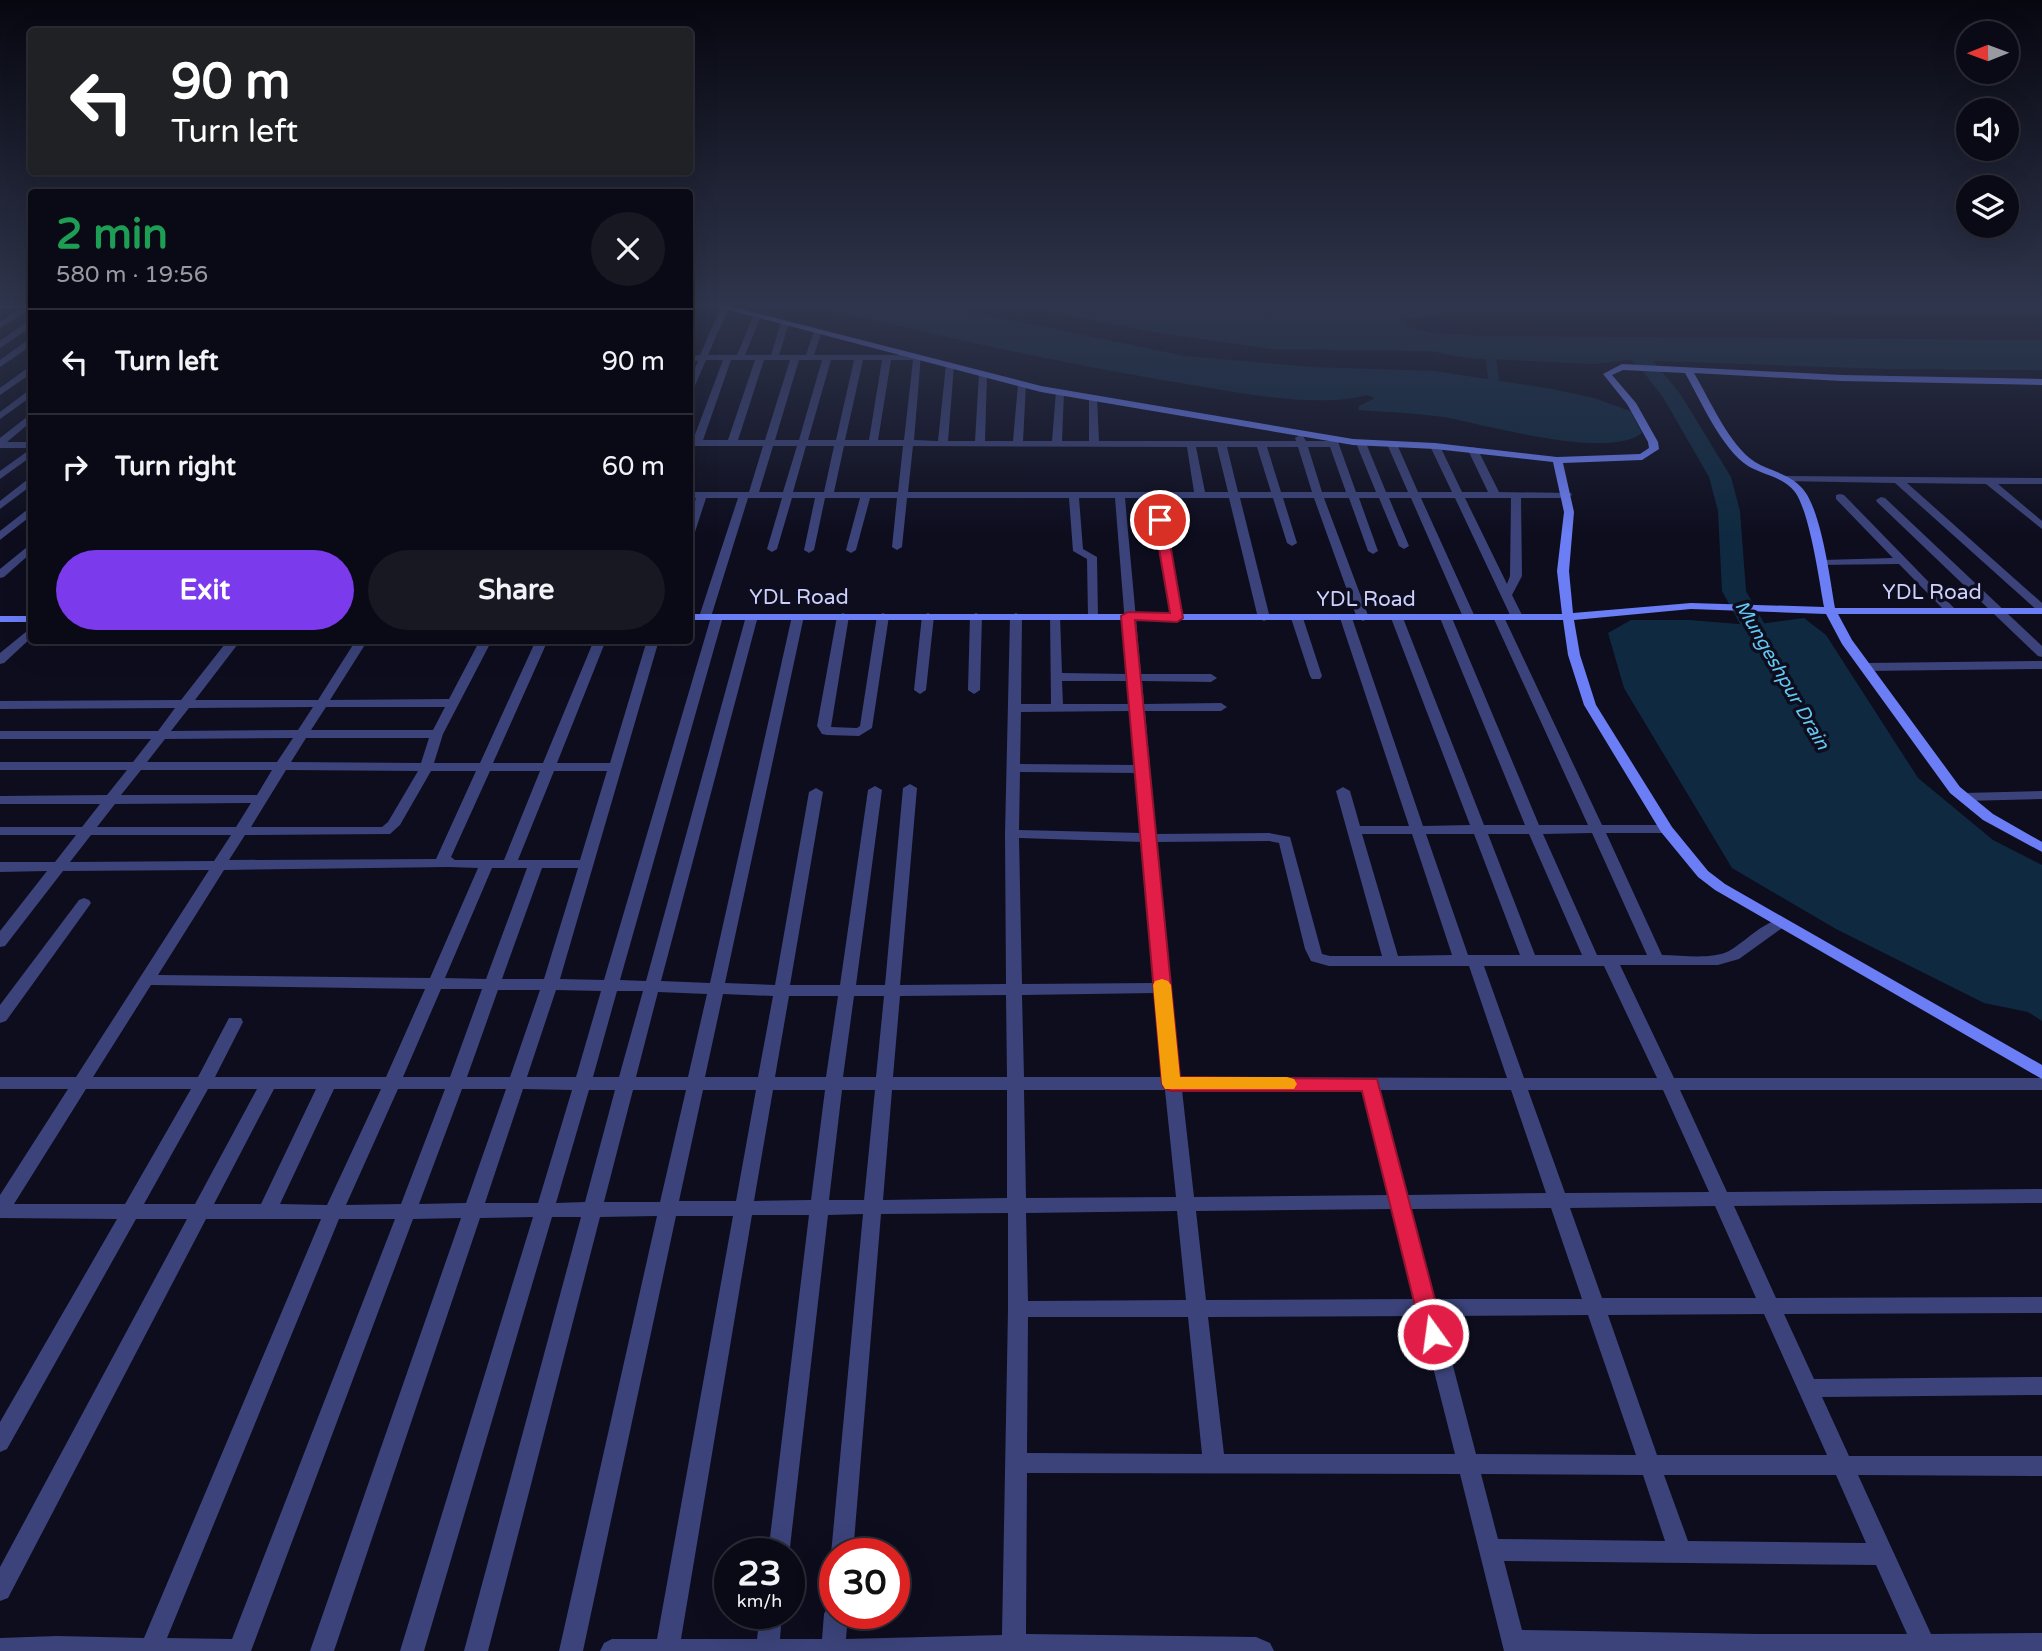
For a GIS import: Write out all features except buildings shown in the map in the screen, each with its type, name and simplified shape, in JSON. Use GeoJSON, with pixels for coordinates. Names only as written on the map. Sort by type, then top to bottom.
{"type":"FeatureCollection","features":[{"type":"Feature","properties":{"kind":"street"},"geometry":{"type":"LineString","coordinates":[[0,392],[15,381]]}},
{"type":"Feature","properties":{"kind":"street"},"geometry":{"type":"LineString","coordinates":[[719,381],[693,443],[1261,444],[1301,439]]}},
{"type":"Feature","properties":{"kind":"street"},"geometry":{"type":"LineString","coordinates":[[732,443],[752,381]]}},
{"type":"Feature","properties":{"kind":"street"},"geometry":{"type":"LineString","coordinates":[[412,1651],[583,1082],[711,617],[788,381]]}},
{"type":"Feature","properties":{"kind":"street"},"geometry":{"type":"LineString","coordinates":[[772,549],[820,381]]}},
{"type":"Feature","properties":{"kind":"street"},"geometry":{"type":"LineString","coordinates":[[809,550],[840,443],[854,381]]}},
{"type":"Feature","properties":{"kind":"street"},"geometry":{"type":"LineString","coordinates":[[873,443],[883,381]]}},
{"type":"Feature","properties":{"kind":"street"},"geometry":{"type":"LineString","coordinates":[[897,547],[916,381]]}},
{"type":"Feature","properties":{"kind":"street"},"geometry":{"type":"LineString","coordinates":[[943,443],[949,381]]}},
{"type":"Feature","properties":{"kind":"street"},"geometry":{"type":"LineString","coordinates":[[980,443],[983,381]]}},
{"type":"Feature","properties":{"kind":"street"},"geometry":{"type":"LineString","coordinates":[[1010,381],[1301,439],[1435,446],[1557,460],[1642,457],[1654,449],[1634,407],[1613,381]]}},
{"type":"Feature","properties":{"kind":"street"},"geometry":{"type":"LineString","coordinates":[[1694,381],[1734,449],[1754,465],[1786,480],[1798,490],[1809,512],[1822,563],[1830,611],[1865,667],[1951,785],[1988,817],[2042,848]]}},
{"type":"Feature","properties":{"kind":"street"},"geometry":{"type":"LineString","coordinates":[[1994,381],[2042,382]]}},
{"type":"Feature","properties":{"kind":"street"},"geometry":{"type":"LineString","coordinates":[[1018,443],[1022,384]]}},
{"type":"Feature","properties":{"kind":"street"},"geometry":{"type":"LineString","coordinates":[[1057,443],[1060,392]]}},
{"type":"Feature","properties":{"kind":"street"},"geometry":{"type":"LineString","coordinates":[[0,416],[28,394]]}},
{"type":"Feature","properties":{"kind":"street"},"geometry":{"type":"LineString","coordinates":[[1093,398],[1094,443]]}},
{"type":"Feature","properties":{"kind":"street"},"geometry":{"type":"LineString","coordinates":[[0,444],[28,420]]}},
{"type":"Feature","properties":{"kind":"street"},"geometry":{"type":"LineString","coordinates":[[1301,439],[1318,495],[1363,618]]}},
{"type":"Feature","properties":{"kind":"street"},"geometry":{"type":"LineString","coordinates":[[1333,442],[1373,551]]}},
{"type":"Feature","properties":{"kind":"street"},"geometry":{"type":"LineString","coordinates":[[1191,443],[1200,495]]}},
{"type":"Feature","properties":{"kind":"street"},"geometry":{"type":"LineString","coordinates":[[1221,443],[1236,495],[1264,618]]}},
{"type":"Feature","properties":{"kind":"street"},"geometry":{"type":"LineString","coordinates":[[1361,443],[1404,546]]}},
{"type":"Feature","properties":{"kind":"street"},"geometry":{"type":"LineString","coordinates":[[0,444],[28,445]]}},
{"type":"Feature","properties":{"kind":"street"},"geometry":{"type":"LineString","coordinates":[[1261,444],[1292,543]]}},
{"type":"Feature","properties":{"kind":"street"},"geometry":{"type":"LineString","coordinates":[[1392,444],[1469,617]]}},
{"type":"Feature","properties":{"kind":"street"},"geometry":{"type":"LineString","coordinates":[[1435,446],[1517,617]]}},
{"type":"Feature","properties":{"kind":"street"},"geometry":{"type":"LineString","coordinates":[[1473,450],[1495,495]]}},
{"type":"Feature","properties":{"kind":"street"},"geometry":{"type":"LineString","coordinates":[[0,476],[28,454]]}},
{"type":"Feature","properties":{"kind":"street"},"geometry":{"type":"LineString","coordinates":[[1557,460],[1569,512],[1563,571],[1574,655],[1590,705],[1666,829],[1710,880],[2042,1073]]}},
{"type":"Feature","properties":{"kind":"street"},"geometry":{"type":"LineString","coordinates":[[1786,480],[2042,481]]}},
{"type":"Feature","properties":{"kind":"street"},"geometry":{"type":"LineString","coordinates":[[1898,480],[2042,610]]}},
{"type":"Feature","properties":{"kind":"street"},"geometry":{"type":"LineString","coordinates":[[1989,481],[2042,526]]}},
{"type":"Feature","properties":{"kind":"street"},"geometry":{"type":"LineString","coordinates":[[0,506],[6,496],[28,482]]}},
{"type":"Feature","properties":{"kind":"street"},"geometry":{"type":"LineString","coordinates":[[693,495],[1567,495]]}},
{"type":"Feature","properties":{"kind":"street"},"geometry":{"type":"LineString","coordinates":[[693,523],[702,495]]}},
{"type":"Feature","properties":{"kind":"street"},"geometry":{"type":"LineString","coordinates":[[851,550],[866,495]]}},
{"type":"Feature","properties":{"kind":"street"},"geometry":{"type":"LineString","coordinates":[[1074,495],[1078,551],[1092,557],[1094,616]]}},
{"type":"Feature","properties":{"kind":"street"},"geometry":{"type":"LineString","coordinates":[[1120,495],[1128,616],[1171,1084],[1214,1463]]}},
{"type":"Feature","properties":{"kind":"street"},"geometry":{"type":"LineString","coordinates":[[1156,495],[1177,618]]}},
{"type":"Feature","properties":{"kind":"street"},"geometry":{"type":"LineString","coordinates":[[1507,595],[1516,576],[1516,495]]}},
{"type":"Feature","properties":{"kind":"street"},"geometry":{"type":"LineString","coordinates":[[6,496],[28,496]]}},
{"type":"Feature","properties":{"kind":"street"},"geometry":{"type":"LineString","coordinates":[[1840,497],[1951,611]]}},
{"type":"Feature","properties":{"kind":"street"},"geometry":{"type":"LineString","coordinates":[[1881,500],[2042,653]]}},
{"type":"Feature","properties":{"kind":"street"},"geometry":{"type":"LineString","coordinates":[[0,537],[28,512]]}},
{"type":"Feature","properties":{"kind":"street"},"geometry":{"type":"LineString","coordinates":[[0,575],[28,550]]}},
{"type":"Feature","properties":{"kind":"street"},"geometry":{"type":"LineString","coordinates":[[1822,563],[1903,561]]}},
{"type":"Feature","properties":{"kind":"street","name":"YDL Road"},"geometry":{"type":"LineString","coordinates":[[693,617],[1568,617],[1715,606],[1830,611],[2042,610]]}},
{"type":"Feature","properties":{"kind":"street"},"geometry":{"type":"LineString","coordinates":[[476,1651],[752,616]]}},
{"type":"Feature","properties":{"kind":"street"},"geometry":{"type":"LineString","coordinates":[[571,1651],[798,616]]}},
{"type":"Feature","properties":{"kind":"street"},"geometry":{"type":"LineString","coordinates":[[842,616],[823,726],[827,731],[859,732],[866,728],[883,616]]}},
{"type":"Feature","properties":{"kind":"street"},"geometry":{"type":"LineString","coordinates":[[920,690],[928,616]]}},
{"type":"Feature","properties":{"kind":"street"},"geometry":{"type":"LineString","coordinates":[[974,690],[976,616]]}},
{"type":"Feature","properties":{"kind":"street"},"geometry":{"type":"LineString","coordinates":[[1014,1649],[1018,1309],[1012,834],[1016,616]]}},
{"type":"Feature","properties":{"kind":"street"},"geometry":{"type":"LineString","coordinates":[[1054,616],[1057,707]]}},
{"type":"Feature","properties":{"kind":"street"},"geometry":{"type":"LineString","coordinates":[[1499,617],[1657,960]]}},
{"type":"Feature","properties":{"kind":"street"},"geometry":{"type":"LineString","coordinates":[[1297,618],[1316,676]]}},
{"type":"Feature","properties":{"kind":"street"},"geometry":{"type":"LineString","coordinates":[[1346,618],[1418,830],[1517,1084],[1680,1551]]}},
{"type":"Feature","properties":{"kind":"street"},"geometry":{"type":"LineString","coordinates":[[1396,618],[1529,959]]}},
{"type":"Feature","properties":{"kind":"street"},"geometry":{"type":"LineString","coordinates":[[1446,618],[1535,831],[1600,959],[1669,1084],[1927,1649]]}},
{"type":"Feature","properties":{"kind":"street"},"geometry":{"type":"LineString","coordinates":[[0,620],[28,619]]}},
{"type":"Feature","properties":{"kind":"street"},"geometry":{"type":"LineString","coordinates":[[0,660],[28,634]]}},
{"type":"Feature","properties":{"kind":"street"},"geometry":{"type":"LineString","coordinates":[[0,942],[232,644]]}},
{"type":"Feature","properties":{"kind":"street"},"geometry":{"type":"LineString","coordinates":[[0,1211],[359,644]]}},
{"type":"Feature","properties":{"kind":"street"},"geometry":{"type":"LineString","coordinates":[[0,831],[385,831],[393,825],[426,768],[437,734],[484,644]]}},
{"type":"Feature","properties":{"kind":"street"},"geometry":{"type":"LineString","coordinates":[[450,863],[443,859],[445,853],[539,644]]}},
{"type":"Feature","properties":{"kind":"street"},"geometry":{"type":"LineString","coordinates":[[509,864],[598,644]]}},
{"type":"Feature","properties":{"kind":"street"},"geometry":{"type":"LineString","coordinates":[[322,1651],[550,985],[652,644]]}},
{"type":"Feature","properties":{"kind":"street"},"geometry":{"type":"LineString","coordinates":[[1865,667],[2042,666]]}},
{"type":"Feature","properties":{"kind":"street"},"geometry":{"type":"LineString","coordinates":[[1056,677],[1211,678]]}},
{"type":"Feature","properties":{"kind":"street"},"geometry":{"type":"LineString","coordinates":[[0,705],[453,703]]}},
{"type":"Feature","properties":{"kind":"street"},"geometry":{"type":"LineString","coordinates":[[1016,708],[1221,707]]}},
{"type":"Feature","properties":{"kind":"street"},"geometry":{"type":"LineString","coordinates":[[0,735],[303,732],[437,734]]}},
{"type":"Feature","properties":{"kind":"street"},"geometry":{"type":"LineString","coordinates":[[0,766],[614,766]]}},
{"type":"Feature","properties":{"kind":"street"},"geometry":{"type":"LineString","coordinates":[[1014,768],[1143,769]]}},
{"type":"Feature","properties":{"kind":"street"},"geometry":{"type":"LineString","coordinates":[[843,1538],[910,789]]}},
{"type":"Feature","properties":{"kind":"street"},"geometry":{"type":"LineString","coordinates":[[781,1538],[834,1082],[875,790]]}},
{"type":"Feature","properties":{"kind":"street"},"geometry":{"type":"LineString","coordinates":[[1343,790],[1391,959]]}},
{"type":"Feature","properties":{"kind":"street"},"geometry":{"type":"LineString","coordinates":[[667,1651],[816,792]]}},
{"type":"Feature","properties":{"kind":"street"},"geometry":{"type":"LineString","coordinates":[[1964,797],[2041,796]]}},
{"type":"Feature","properties":{"kind":"street"},"geometry":{"type":"LineString","coordinates":[[0,800],[260,799]]}},
{"type":"Feature","properties":{"kind":"street"},"geometry":{"type":"LineString","coordinates":[[1354,830],[1666,829]]}},
{"type":"Feature","properties":{"kind":"street"},"geometry":{"type":"LineString","coordinates":[[1012,834],[1149,838],[1269,837],[1285,840],[1316,957],[1329,961],[1708,961],[1727,958],[1781,923]]}},
{"type":"Feature","properties":{"kind":"street"},"geometry":{"type":"LineString","coordinates":[[2,869],[450,863],[584,864]]}},
{"type":"Feature","properties":{"kind":"street"},"geometry":{"type":"LineString","coordinates":[[151,1650],[333,1212],[487,864]]}},
{"type":"Feature","properties":{"kind":"street"},"geometry":{"type":"LineString","coordinates":[[239,1651],[456,1083],[536,864]]}},
{"type":"Feature","properties":{"kind":"street"},"geometry":{"type":"LineString","coordinates":[[0,1017],[83,903]]}},
{"type":"Feature","properties":{"kind":"street"},"geometry":{"type":"LineString","coordinates":[[144,980],[610,985],[715,990],[890,992],[1162,988]]}},
{"type":"Feature","properties":{"kind":"street"},"geometry":{"type":"LineString","coordinates":[[0,1442],[235,1022]]}},
{"type":"Feature","properties":{"kind":"street"},"geometry":{"type":"LineString","coordinates":[[0,1083],[2042,1084]]}},
{"type":"Feature","properties":{"kind":"street"},"geometry":{"type":"LineString","coordinates":[[0,1590],[269,1083]]}},
{"type":"Feature","properties":{"kind":"street"},"geometry":{"type":"LineString","coordinates":[[267,1212],[328,1083]]}},
{"type":"Feature","properties":{"kind":"street"},"geometry":{"type":"LineString","coordinates":[[1370,1084],[1514,1647],[1927,1649],[2042,1645]]}},
{"type":"Feature","properties":{"kind":"street"},"geometry":{"type":"LineString","coordinates":[[0,1211],[333,1212],[2042,1196]]}},
{"type":"Feature","properties":{"kind":"street"},"geometry":{"type":"LineString","coordinates":[[1018,1309],[2042,1305]]}},
{"type":"Feature","properties":{"kind":"street"},"geometry":{"type":"LineString","coordinates":[[1807,1388],[2042,1386]]}},
{"type":"Feature","properties":{"kind":"street"},"geometry":{"type":"LineString","coordinates":[[1016,1463],[2042,1466]]}},
{"type":"Feature","properties":{"kind":"street"},"geometry":{"type":"LineString","coordinates":[[1490,1550],[1882,1554]]}},
{"type":"Feature","properties":{"kind":"street"},"geometry":{"type":"LineString","coordinates":[[767,1651],[769,1629]]}},
{"type":"Feature","properties":{"kind":"street"},"geometry":{"type":"LineString","coordinates":[[833,1651],[835,1629]]}},
{"type":"Feature","properties":{"kind":"street"},"geometry":{"type":"LineString","coordinates":[[612,1651],[1256,1648],[1262,1651]]}},
{"type":"Feature","properties":{"kind":"street"},"geometry":{"type":"LineString","coordinates":[[0,1650],[232,1651]]}},
{"type":"Feature","properties":{"kind":"water"},"geometry":{"type":"Polygon","coordinates":[[[1166,381],[1500,381],[1594,398],[1630,411],[1642,433],[1625,440],[1603,443],[1576,442],[1517,433],[1444,417],[1358,410],[1359,406],[1375,398],[1367,395],[1348,399],[1306,400],[1238,393],[1166,381]]]}},
{"type":"Feature","properties":{"kind":"water"},"geometry":{"type":"Polygon","coordinates":[[[1804,618],[1826,635],[1918,778],[1993,840],[2042,865],[2042,1021],[2028,1012],[1984,1003],[1836,929],[1732,868],[1624,688],[1608,633],[1631,620],[1689,620],[1751,625],[1804,618]]]}},
{"type":"Feature","properties":{"kind":"waterway"},"geometry":{"type":"LineString","coordinates":[[1474,388],[1491,381]]}},
{"type":"Feature","properties":{"kind":"waterway","name":"Mungeshpur Drain"},"geometry":{"type":"LineString","coordinates":[[1660,381],[1720,477],[1729,511],[1734,591],[1771,659]]}},
{"type":"Feature","properties":{"kind":"slow traffic"},"geometry":{"type":"LineString","coordinates":[[1162,985],[1171,1084],[1287,1084]]}},
{"type":"Feature","properties":{"kind":"route"},"geometry":{"type":"LineString","coordinates":[[1160,520],[1177,618],[1128,616],[1171,1084],[1370,1084],[1433,1334]]}}]}
